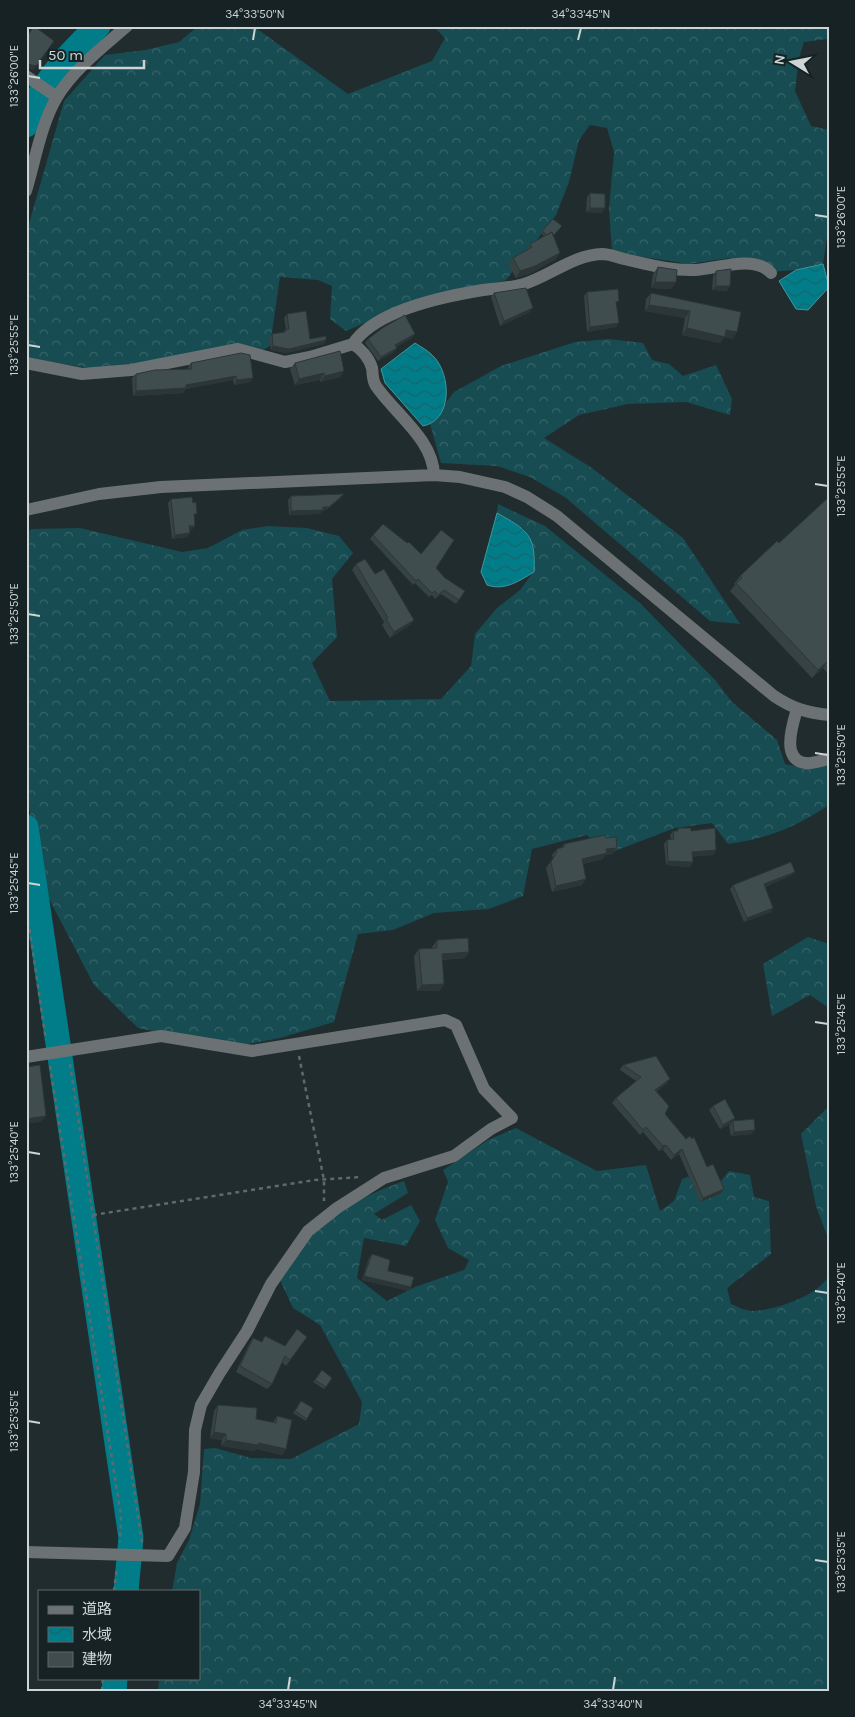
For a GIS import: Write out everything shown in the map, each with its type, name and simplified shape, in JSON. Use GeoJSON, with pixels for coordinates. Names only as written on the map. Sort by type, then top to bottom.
{"type":"FeatureCollection","features":[{"type":"Feature","properties":{"kind":"street"},"geometry":{"type":"LineString","coordinates":[[26,191],[55,96],[97,52],[127,26]]}},
{"type":"Feature","properties":{"kind":"street"},"geometry":{"type":"LineString","coordinates":[[26,76],[55,96]]}},
{"type":"Feature","properties":{"kind":"street"},"geometry":{"type":"LineString","coordinates":[[26,363],[82,374],[131,370],[238,349],[285,362],[310,357],[353,344],[358,336],[376,323],[408,308],[481,290],[524,284],[562,266],[603,254],[659,266],[692,270],[733,263],[764,267],[771,274]]}},
{"type":"Feature","properties":{"kind":"street"},"geometry":{"type":"LineString","coordinates":[[353,344],[364,354],[372,367],[375,385],[426,447],[434,464],[434,475]]}},
{"type":"Feature","properties":{"kind":"street"},"geometry":{"type":"LineString","coordinates":[[26,510],[99,494],[161,487],[434,475],[460,477],[505,487],[527,497],[557,516],[774,696],[797,709],[829,715]]}},
{"type":"Feature","properties":{"kind":"street"},"geometry":{"type":"LineString","coordinates":[[797,709],[791,730],[790,748],[793,754],[798,761],[806,763],[829,759]]}},
{"type":"Feature","properties":{"kind":"street"},"geometry":{"type":"LineString","coordinates":[[26,1057],[161,1036],[252,1051],[445,1020],[456,1025],[484,1088],[512,1118],[491,1129],[454,1156],[384,1178],[337,1208],[308,1231],[271,1284],[247,1331],[201,1405],[195,1430],[194,1472],[185,1528],[168,1556],[141,1557],[26,1552]]}},
{"type":"Feature","properties":{"kind":"path"},"geometry":{"type":"LineString","coordinates":[[26,905],[121,1516],[120,1556],[114,1590]]}},
{"type":"Feature","properties":{"kind":"path"},"geometry":{"type":"LineString","coordinates":[[297,1045],[324,1180],[324,1220]]}},
{"type":"Feature","properties":{"kind":"path"},"geometry":{"type":"LineString","coordinates":[[66,1050],[93,1215],[141,1557]]}},
{"type":"Feature","properties":{"kind":"path"},"geometry":{"type":"LineString","coordinates":[[93,1215],[324,1180],[375,1176],[384,1178]]}},
{"type":"Feature","properties":{"kind":"green space"},"geometry":{"type":"Polygon","coordinates":[[[198,26],[253,26],[348,94],[432,61],[445,38],[433,26],[829,26],[827,39],[804,42],[799,58],[795,91],[811,126],[829,130],[829,223],[823,264],[796,270],[769,272],[729,258],[689,264],[612,252],[609,208],[614,152],[607,128],[590,125],[579,140],[569,182],[556,215],[506,280],[402,307],[346,331],[330,319],[332,286],[318,280],[280,277],[270,346],[261,351],[91,368],[32,360],[26,356],[26,234],[64,101],[105,55],[145,50],[179,42],[198,26]]]}},
{"type":"Feature","properties":{"kind":"green space"},"geometry":{"type":"Polygon","coordinates":[[[609,339],[643,343],[652,360],[669,364],[683,376],[716,365],[732,399],[730,415],[686,402],[628,404],[579,415],[544,438],[592,468],[683,538],[740,624],[710,621],[566,498],[530,477],[497,466],[441,463],[430,424],[454,392],[501,366],[575,342],[609,339]]]}},
{"type":"Feature","properties":{"kind":"green space"},"geometry":{"type":"Polygon","coordinates":[[[498,504],[545,526],[641,604],[715,680],[732,702],[777,740],[785,764],[809,769],[829,764],[829,805],[781,831],[756,839],[728,844],[712,823],[675,828],[607,854],[587,835],[532,849],[523,896],[489,909],[434,913],[393,930],[358,934],[334,1022],[280,1038],[233,1047],[138,1028],[94,985],[46,893],[26,792],[26,535],[31,529],[80,528],[182,552],[208,548],[242,530],[268,526],[307,528],[339,536],[353,553],[332,579],[337,637],[312,663],[330,701],[441,699],[471,666],[475,634],[497,608],[520,590],[534,571],[524,529],[497,513],[498,504]]]}},
{"type":"Feature","properties":{"kind":"green space"},"geometry":{"type":"Polygon","coordinates":[[[808,937],[829,944],[829,1008],[810,995],[772,1016],[763,964],[808,937]]]}},
{"type":"Feature","properties":{"kind":"green space"},"geometry":{"type":"Polygon","coordinates":[[[829,1106],[829,1241],[816,1206],[801,1134],[829,1106]]]}},
{"type":"Feature","properties":{"kind":"green space"},"geometry":{"type":"Polygon","coordinates":[[[516,1128],[597,1171],[646,1165],[660,1211],[674,1201],[682,1179],[701,1172],[718,1185],[729,1171],[750,1175],[754,1197],[769,1201],[771,1254],[727,1288],[731,1304],[753,1311],[784,1305],[816,1289],[824,1283],[829,1275],[829,1691],[158,1691],[159,1680],[200,1680],[200,1590],[172,1590],[177,1563],[189,1540],[200,1504],[204,1449],[215,1448],[251,1458],[291,1459],[359,1424],[362,1402],[320,1325],[293,1308],[280,1280],[305,1241],[326,1221],[363,1198],[404,1181],[408,1193],[374,1214],[382,1220],[411,1205],[420,1221],[406,1246],[364,1238],[357,1278],[387,1301],[415,1287],[464,1270],[469,1260],[448,1248],[435,1220],[448,1182],[443,1170],[488,1140],[516,1128]]]}},
{"type":"Feature","properties":{"kind":"water"},"geometry":{"type":"Polygon","coordinates":[[[823,264],[829,287],[808,310],[796,309],[779,281],[796,270],[823,264]]]}},
{"type":"Feature","properties":{"kind":"water"},"geometry":{"type":"Polygon","coordinates":[[[415,343],[434,357],[440,365],[446,385],[444,406],[440,415],[433,422],[423,426],[385,383],[381,369],[415,343]]]}},
{"type":"Feature","properties":{"kind":"water"},"geometry":{"type":"Polygon","coordinates":[[[497,513],[516,524],[528,535],[533,549],[534,572],[512,584],[494,587],[487,585],[481,572],[497,513]]]}},
{"type":"Feature","properties":{"kind":"building"},"geometry":{"type":"Polygon","coordinates":[[[34,26],[54,41],[36,66],[26,62],[26,47],[28,44],[26,43],[26,38],[34,26]]]}},
{"type":"Feature","properties":{"kind":"building"},"geometry":{"type":"Polygon","coordinates":[[[590,193],[605,194],[605,208],[590,208],[590,193]]]}},
{"type":"Feature","properties":{"kind":"building"},"geometry":{"type":"Polygon","coordinates":[[[553,219],[562,226],[553,236],[552,232],[547,235],[542,231],[553,219]]]}},
{"type":"Feature","properties":{"kind":"building"},"geometry":{"type":"Polygon","coordinates":[[[552,232],[560,253],[535,266],[520,271],[513,258],[532,247],[530,244],[552,232]]]}},
{"type":"Feature","properties":{"kind":"building"},"geometry":{"type":"Polygon","coordinates":[[[658,267],[677,270],[676,282],[655,282],[658,267]]]}},
{"type":"Feature","properties":{"kind":"building"},"geometry":{"type":"Polygon","coordinates":[[[731,269],[730,286],[716,286],[716,271],[731,269]]]}},
{"type":"Feature","properties":{"kind":"building"},"geometry":{"type":"Polygon","coordinates":[[[526,288],[533,308],[504,321],[494,293],[526,288]]]}},
{"type":"Feature","properties":{"kind":"building"},"geometry":{"type":"Polygon","coordinates":[[[618,289],[619,301],[616,302],[619,323],[590,327],[587,292],[618,289]]]}},
{"type":"Feature","properties":{"kind":"building"},"geometry":{"type":"Polygon","coordinates":[[[651,293],[741,312],[737,332],[726,330],[725,337],[687,328],[690,311],[649,305],[651,293]]]}},
{"type":"Feature","properties":{"kind":"building"},"geometry":{"type":"Polygon","coordinates":[[[306,311],[310,339],[326,336],[326,340],[289,349],[273,346],[272,334],[285,332],[285,330],[289,329],[287,314],[306,311]]]}},
{"type":"Feature","properties":{"kind":"building"},"geometry":{"type":"Polygon","coordinates":[[[405,315],[415,334],[395,345],[397,348],[381,357],[368,339],[405,315]]]}},
{"type":"Feature","properties":{"kind":"building"},"geometry":{"type":"Polygon","coordinates":[[[340,351],[344,371],[325,376],[324,373],[299,379],[295,363],[340,351]]]}},
{"type":"Feature","properties":{"kind":"building"},"geometry":{"type":"Polygon","coordinates":[[[241,353],[250,355],[253,378],[237,380],[236,376],[186,385],[186,388],[136,391],[136,374],[155,370],[192,369],[191,363],[241,353]]]}},
{"type":"Feature","properties":{"kind":"building"},"geometry":{"type":"Polygon","coordinates":[[[26,448],[29,448],[28,475],[26,475],[26,448]]]}},
{"type":"Feature","properties":{"kind":"building"},"geometry":{"type":"Polygon","coordinates":[[[344,494],[329,507],[323,507],[323,510],[291,511],[291,496],[344,494]]]}},
{"type":"Feature","properties":{"kind":"building"},"geometry":{"type":"Polygon","coordinates":[[[192,497],[193,503],[196,502],[195,526],[189,526],[190,533],[175,535],[171,499],[192,497]]]}},
{"type":"Feature","properties":{"kind":"building"},"geometry":{"type":"Polygon","coordinates":[[[829,497],[829,660],[818,670],[736,583],[742,578],[740,576],[777,541],[779,543],[829,497]]]}},
{"type":"Feature","properties":{"kind":"building"},"geometry":{"type":"Polygon","coordinates":[[[383,524],[407,543],[409,542],[421,554],[441,530],[454,540],[436,568],[445,578],[465,591],[459,600],[444,590],[438,595],[435,591],[432,593],[418,579],[416,581],[373,535],[383,524]]]}},
{"type":"Feature","properties":{"kind":"building"},"geometry":{"type":"Polygon","coordinates":[[[365,559],[375,574],[384,569],[414,620],[394,632],[386,619],[388,618],[356,564],[365,559]]]}},
{"type":"Feature","properties":{"kind":"building"},"geometry":{"type":"Polygon","coordinates":[[[678,828],[691,828],[691,831],[715,828],[716,850],[692,852],[693,862],[668,861],[667,840],[674,839],[673,831],[678,831],[678,828]]]}},
{"type":"Feature","properties":{"kind":"building"},"geometry":{"type":"Polygon","coordinates":[[[605,835],[606,838],[616,837],[617,848],[606,849],[607,853],[582,859],[586,879],[556,886],[551,862],[557,849],[564,847],[564,844],[605,835]]]}},
{"type":"Feature","properties":{"kind":"building"},"geometry":{"type":"Polygon","coordinates":[[[791,862],[795,872],[764,884],[773,908],[747,918],[733,885],[791,862]]]}},
{"type":"Feature","properties":{"kind":"building"},"geometry":{"type":"Polygon","coordinates":[[[468,938],[469,952],[442,954],[444,984],[422,985],[419,949],[437,948],[437,940],[468,938]]]}},
{"type":"Feature","properties":{"kind":"building"},"geometry":{"type":"Polygon","coordinates":[[[656,1056],[670,1079],[655,1090],[669,1106],[665,1114],[686,1139],[690,1136],[692,1139],[694,1137],[707,1167],[713,1164],[724,1189],[703,1198],[682,1149],[674,1155],[646,1127],[643,1130],[616,1098],[641,1077],[623,1065],[656,1056]]]}},
{"type":"Feature","properties":{"kind":"building"},"geometry":{"type":"Polygon","coordinates":[[[40,1065],[46,1116],[26,1119],[26,1067],[40,1065]]]}},
{"type":"Feature","properties":{"kind":"building"},"geometry":{"type":"Polygon","coordinates":[[[725,1099],[735,1118],[723,1125],[713,1106],[725,1099]]]}},
{"type":"Feature","properties":{"kind":"building"},"geometry":{"type":"Polygon","coordinates":[[[754,1119],[755,1130],[734,1132],[733,1121],[754,1119]]]}},
{"type":"Feature","properties":{"kind":"building"},"geometry":{"type":"Polygon","coordinates":[[[372,1254],[390,1260],[388,1271],[414,1277],[411,1287],[364,1276],[372,1254]]]}},
{"type":"Feature","properties":{"kind":"building"},"geometry":{"type":"Polygon","coordinates":[[[297,1329],[307,1337],[290,1360],[285,1356],[272,1384],[240,1366],[253,1338],[262,1342],[265,1336],[285,1346],[297,1329]]]}},
{"type":"Feature","properties":{"kind":"building"},"geometry":{"type":"Polygon","coordinates":[[[322,1370],[332,1378],[326,1387],[315,1380],[322,1370]]]}},
{"type":"Feature","properties":{"kind":"building"},"geometry":{"type":"Polygon","coordinates":[[[301,1401],[313,1408],[307,1419],[295,1411],[301,1401]]]}},
{"type":"Feature","properties":{"kind":"building"},"geometry":{"type":"Polygon","coordinates":[[[218,1405],[257,1408],[256,1419],[276,1423],[277,1416],[292,1420],[286,1449],[259,1443],[258,1445],[226,1440],[226,1434],[214,1432],[218,1405]]]}},
{"type":"Feature","properties":{"kind":"waterway"},"geometry":{"type":"LineString","coordinates":[[26,125],[31,111],[46,84],[66,59],[98,26]]}},
{"type":"Feature","properties":{"kind":"waterway"},"geometry":{"type":"LineString","coordinates":[[26,827],[131,1538],[126,1590]]}},
{"type":"Feature","properties":{"kind":"waterway"},"geometry":{"type":"LineString","coordinates":[[114,1691],[115,1680]]}}]}
